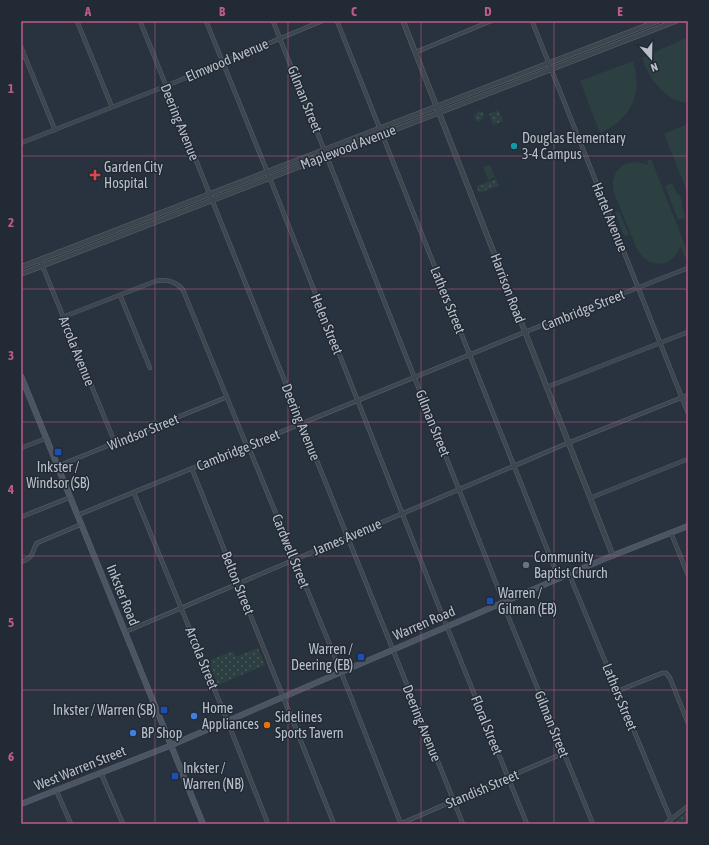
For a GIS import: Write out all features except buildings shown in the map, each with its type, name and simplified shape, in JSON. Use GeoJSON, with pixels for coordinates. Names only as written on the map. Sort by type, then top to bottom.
{"type":"FeatureCollection","features":[{"type":"Feature","properties":{"kind":"main road","name":"Inkster Road"},"geometry":{"type":"LineString","coordinates":[[21,376],[203,824]]}},
{"type":"Feature","properties":{"kind":"main road","name":"Warren Road"},"geometry":{"type":"LineString","coordinates":[[171,744],[569,574],[688,526]]}},
{"type":"Feature","properties":{"kind":"main road","name":"West Warren Street"},"geometry":{"type":"LineString","coordinates":[[21,804],[171,744]]}},
{"type":"Feature","properties":{"kind":"street"},"geometry":{"type":"LineString","coordinates":[[77,21],[112,107]]}},
{"type":"Feature","properties":{"kind":"street","name":"Deering Avenue"},"geometry":{"type":"LineString","coordinates":[[140,21],[463,824]]}},
{"type":"Feature","properties":{"kind":"street","name":"Helen Street"},"geometry":{"type":"LineString","coordinates":[[206,21],[447,627]]}},
{"type":"Feature","properties":{"kind":"street","name":"Gilman Street"},"geometry":{"type":"LineString","coordinates":[[273,21],[504,602],[506,611],[593,824]]}},
{"type":"Feature","properties":{"kind":"street","name":"Elmwood Avenue"},"geometry":{"type":"LineString","coordinates":[[21,143],[166,86],[322,21]]}},
{"type":"Feature","properties":{"kind":"street","name":"Lathers Street"},"geometry":{"type":"LineString","coordinates":[[337,21],[559,579]]}},
{"type":"Feature","properties":{"kind":"street","name":"Harrison Road"},"geometry":{"type":"LineString","coordinates":[[403,21],[613,556]]}},
{"type":"Feature","properties":{"kind":"street"},"geometry":{"type":"LineString","coordinates":[[416,52],[491,21]]}},
{"type":"Feature","properties":{"kind":"street","name":"Hartel Avenue"},"geometry":{"type":"LineString","coordinates":[[532,21],[688,413]]}},
{"type":"Feature","properties":{"kind":"street","name":"Maplewood Avenue"},"geometry":{"type":"LineString","coordinates":[[21,267],[157,218],[212,200],[327,156],[549,63],[620,36],[661,23],[676,21]]}},
{"type":"Feature","properties":{"kind":"street","name":"Maplewood Avenue"},"geometry":{"type":"LineString","coordinates":[[157,218],[209,194],[380,129],[438,110],[623,42],[661,23]]}},
{"type":"Feature","properties":{"kind":"street"},"geometry":{"type":"LineString","coordinates":[[620,36],[623,42]]}},
{"type":"Feature","properties":{"kind":"street"},"geometry":{"type":"LineString","coordinates":[[21,47],[54,130]]}},
{"type":"Feature","properties":{"kind":"street"},"geometry":{"type":"LineString","coordinates":[[585,50],[588,55]]}},
{"type":"Feature","properties":{"kind":"street","name":"Maplewood Avenue"},"geometry":{"type":"LineString","coordinates":[[21,274],[99,240]]}},
{"type":"Feature","properties":{"kind":"street","name":"Arcola Avenue"},"geometry":{"type":"LineString","coordinates":[[40,260],[115,443]]}},
{"type":"Feature","properties":{"kind":"street","name":"Cambridge Street"},"geometry":{"type":"LineString","coordinates":[[78,515],[525,332],[688,268]]}},
{"type":"Feature","properties":{"kind":"street","name":"Cardwell Street"},"geometry":{"type":"LineString","coordinates":[[120,295],[156,281],[166,280],[174,282],[186,295],[341,672],[400,824]]}},
{"type":"Feature","properties":{"kind":"street"},"geometry":{"type":"LineString","coordinates":[[63,317],[120,295],[150,368]]}},
{"type":"Feature","properties":{"kind":"street"},"geometry":{"type":"LineString","coordinates":[[547,388],[688,332]]}},
{"type":"Feature","properties":{"kind":"street","name":"James Avenue"},"geometry":{"type":"LineString","coordinates":[[125,632],[514,466],[688,395]]}},
{"type":"Feature","properties":{"kind":"street","name":"Windsor Street"},"geometry":{"type":"LineString","coordinates":[[58,466],[227,397]]}},
{"type":"Feature","properties":{"kind":"street"},"geometry":{"type":"LineString","coordinates":[[21,448],[47,438]]}},
{"type":"Feature","properties":{"kind":"street"},"geometry":{"type":"LineString","coordinates":[[590,498],[688,459]]}},
{"type":"Feature","properties":{"kind":"street","name":"Belton Street"},"geometry":{"type":"LineString","coordinates":[[192,469],[334,824]]}},
{"type":"Feature","properties":{"kind":"street","name":"Arcola Street"},"geometry":{"type":"LineString","coordinates":[[134,493],[268,824]]}},
{"type":"Feature","properties":{"kind":"street"},"geometry":{"type":"LineString","coordinates":[[21,517],[71,498]]}},
{"type":"Feature","properties":{"kind":"street"},"geometry":{"type":"LineString","coordinates":[[21,562],[31,557],[37,543],[82,524]]}},
{"type":"Feature","properties":{"kind":"street"},"geometry":{"type":"LineString","coordinates":[[671,533],[688,575]]}},
{"type":"Feature","properties":{"kind":"street","name":"Lathers Street"},"geometry":{"type":"LineString","coordinates":[[569,574],[671,820]]}},
{"type":"Feature","properties":{"kind":"street","name":"Floral Street"},"geometry":{"type":"LineString","coordinates":[[447,627],[527,824]]}},
{"type":"Feature","properties":{"kind":"street"},"geometry":{"type":"LineString","coordinates":[[618,691],[662,673],[666,673],[670,678],[688,723]]}},
{"type":"Feature","properties":{"kind":"street","name":"Standish Street"},"geometry":{"type":"LineString","coordinates":[[400,824],[564,753]]}},
{"type":"Feature","properties":{"kind":"street"},"geometry":{"type":"LineString","coordinates":[[101,773],[123,824]]}},
{"type":"Feature","properties":{"kind":"street"},"geometry":{"type":"LineString","coordinates":[[56,790],[71,824]]}},
{"type":"Feature","properties":{"kind":"street"},"geometry":{"type":"LineString","coordinates":[[665,824],[688,806]]}},
{"type":"Feature","properties":{"kind":"green space"},"geometry":{"type":"Polygon","coordinates":[[[688,37],[687,103],[671,98],[658,87],[645,66],[642,58],[688,37]]]}},
{"type":"Feature","properties":{"kind":"green space"},"geometry":{"type":"Polygon","coordinates":[[[633,61],[636,73],[636,84],[632,104],[620,121],[600,133],[580,81],[633,61]]]}},
{"type":"Feature","properties":{"kind":"green space"},"geometry":{"type":"Polygon","coordinates":[[[498,110],[503,121],[493,125],[489,114],[498,110]]]}},
{"type":"Feature","properties":{"kind":"green space"},"geometry":{"type":"Polygon","coordinates":[[[478,111],[482,112],[483,117],[482,120],[476,121],[474,116],[478,111]]]}},
{"type":"Feature","properties":{"kind":"green space"},"geometry":{"type":"Polygon","coordinates":[[[688,124],[688,190],[687,191],[664,134],[688,124]]]}},
{"type":"Feature","properties":{"kind":"green space"},"geometry":{"type":"Polygon","coordinates":[[[651,159],[688,253],[688,259],[686,259],[680,246],[672,259],[660,264],[647,260],[642,256],[637,249],[614,193],[614,178],[621,167],[633,162],[648,165],[647,161],[651,159]]]}},
{"type":"Feature","properties":{"kind":"green space"},"geometry":{"type":"Polygon","coordinates":[[[490,165],[495,177],[488,180],[483,167],[490,165]]]}},
{"type":"Feature","properties":{"kind":"green space"},"geometry":{"type":"Polygon","coordinates":[[[495,179],[498,182],[498,186],[479,192],[477,188],[478,186],[495,179]]]}},
{"type":"Feature","properties":{"kind":"green space"},"geometry":{"type":"Polygon","coordinates":[[[672,183],[677,194],[679,194],[683,204],[681,205],[686,217],[678,220],[665,186],[672,183]]]}},
{"type":"Feature","properties":{"kind":"green space"},"geometry":{"type":"Polygon","coordinates":[[[619,211],[629,235],[624,236],[615,213],[619,211]]]}},
{"type":"Feature","properties":{"kind":"green space"},"geometry":{"type":"Polygon","coordinates":[[[258,648],[265,665],[218,685],[208,661],[233,651],[236,657],[258,648]]]}},
{"type":"Feature","properties":{"kind":"green space"},"geometry":{"type":"Polygon","coordinates":[[[688,811],[688,824],[672,824],[688,811]]]}},
{"type":"Feature","properties":{"kind":"place","name":"Douglas Elementary 3-4 Campus"},"geometry":{"type":"Point","coordinates":[514,146]}},
{"type":"Feature","properties":{"kind":"place","name":"Garden City Hospital"},"geometry":{"type":"Point","coordinates":[95,175]}},
{"type":"Feature","properties":{"kind":"place","name":"Inkster / Windsor (SB)"},"geometry":{"type":"Point","coordinates":[58,452]}},
{"type":"Feature","properties":{"kind":"place","name":"Community Baptist Church"},"geometry":{"type":"Point","coordinates":[526,565]}},
{"type":"Feature","properties":{"kind":"place","name":"Warren / Gilman (EB)"},"geometry":{"type":"Point","coordinates":[490,601]}},
{"type":"Feature","properties":{"kind":"place","name":"Warren / Deering (EB)"},"geometry":{"type":"Point","coordinates":[361,657]}},
{"type":"Feature","properties":{"kind":"place","name":"Inkster / Warren (SB)"},"geometry":{"type":"Point","coordinates":[164,710]}},
{"type":"Feature","properties":{"kind":"place","name":"Home Appliances"},"geometry":{"type":"Point","coordinates":[194,716]}},
{"type":"Feature","properties":{"kind":"place","name":"Sidelines Sports Tavern"},"geometry":{"type":"Point","coordinates":[267,725]}},
{"type":"Feature","properties":{"kind":"place","name":"BP Shop"},"geometry":{"type":"Point","coordinates":[133,733]}},
{"type":"Feature","properties":{"kind":"place","name":"Inkster / Warren (NB)"},"geometry":{"type":"Point","coordinates":[175,776]}}]}
